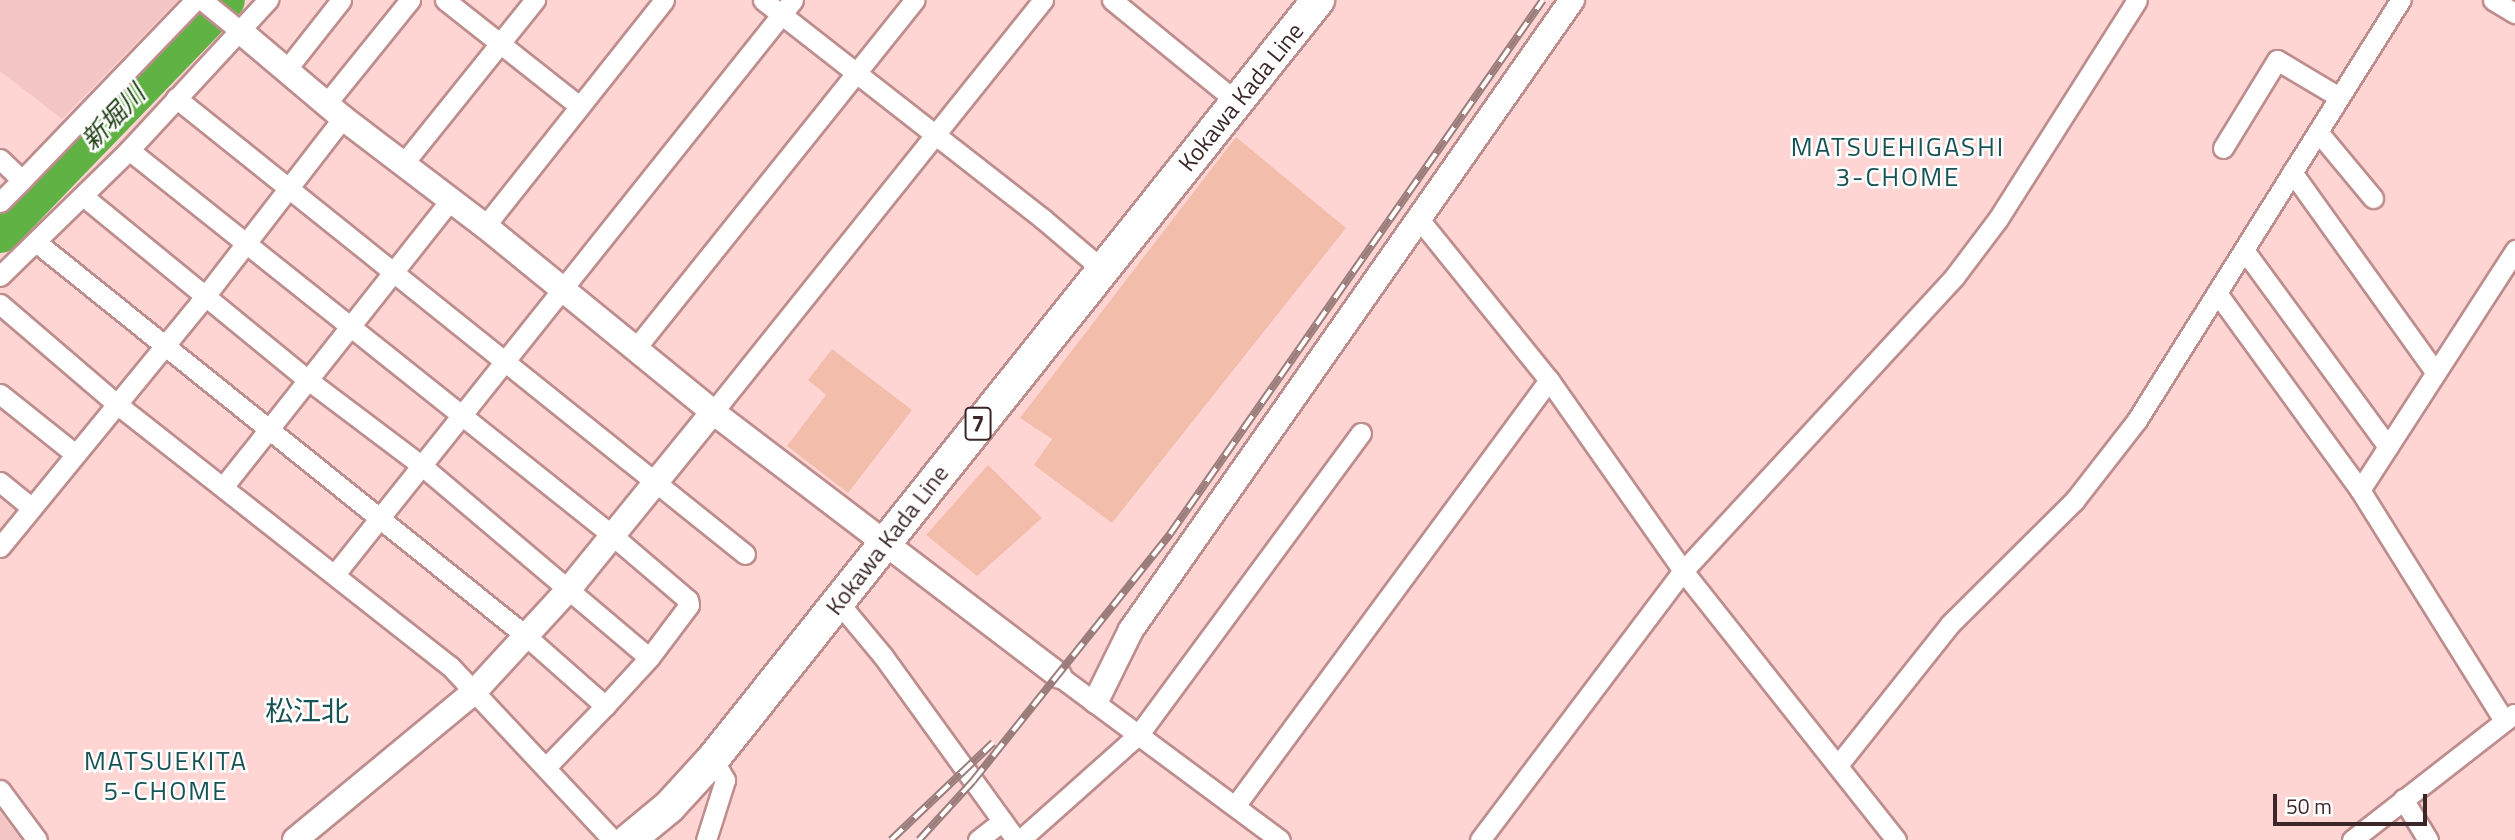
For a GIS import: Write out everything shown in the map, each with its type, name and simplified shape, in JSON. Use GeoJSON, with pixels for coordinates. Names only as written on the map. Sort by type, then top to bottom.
{"type":"FeatureCollection","features":[{"type":"Feature","properties":{"kind":"main road","name":"Kokawa Kada Line"},"geometry":{"type":"LineString","coordinates":[[629,840],[669,807],[713,759],[1318,0]]}},
{"type":"Feature","properties":{"kind":"street"},"geometry":{"type":"LineString","coordinates":[[0,202],[195,0]]}},
{"type":"Feature","properties":{"kind":"street"},"geometry":{"type":"LineString","coordinates":[[202,0],[335,111],[485,226],[713,412],[884,545],[1280,840]]}},
{"type":"Feature","properties":{"kind":"street"},"geometry":{"type":"LineString","coordinates":[[0,276],[129,150],[268,0]]}},
{"type":"Feature","properties":{"kind":"street"},"geometry":{"type":"LineString","coordinates":[[286,70],[341,0]]}},
{"type":"Feature","properties":{"kind":"street"},"geometry":{"type":"LineString","coordinates":[[0,547],[74,453],[118,405],[290,188],[335,111],[410,0]]}},
{"type":"Feature","properties":{"kind":"street"},"geometry":{"type":"LineString","coordinates":[[445,0],[579,106]]}},
{"type":"Feature","properties":{"kind":"street"},"geometry":{"type":"LineString","coordinates":[[403,164],[535,0]]}},
{"type":"Feature","properties":{"kind":"street"},"geometry":{"type":"LineString","coordinates":[[485,226],[664,0]]}},
{"type":"Feature","properties":{"kind":"street"},"geometry":{"type":"LineString","coordinates":[[763,0],[787,7],[857,74],[1102,270]]}},
{"type":"Feature","properties":{"kind":"street"},"geometry":{"type":"LineString","coordinates":[[635,349],[915,0]]}},
{"type":"Feature","properties":{"kind":"street"},"geometry":{"type":"LineString","coordinates":[[295,840],[476,690],[569,589],[1043,0]]}},
{"type":"Feature","properties":{"kind":"street"},"geometry":{"type":"LineString","coordinates":[[1112,0],[1237,102]]}},
{"type":"Feature","properties":{"kind":"street"},"geometry":{"type":"LineString","coordinates":[[1096,701],[1131,629],[1572,0]]}},
{"type":"Feature","properties":{"kind":"street"},"geometry":{"type":"LineString","coordinates":[[1480,840],[1682,571],[1955,276],[1998,219],[2137,0]]}},
{"type":"Feature","properties":{"kind":"street"},"geometry":{"type":"LineString","coordinates":[[1838,765],[1950,624],[2074,501],[2137,420],[2400,0]]}},
{"type":"Feature","properties":{"kind":"street"},"geometry":{"type":"LineString","coordinates":[[2493,0],[2515,13]]}},
{"type":"Feature","properties":{"kind":"street"},"geometry":{"type":"LineString","coordinates":[[335,574],[464,416],[787,7]]}},
{"type":"Feature","properties":{"kind":"street"},"geometry":{"type":"LineString","coordinates":[[2223,148],[2277,60],[2339,97]]}},
{"type":"Feature","properties":{"kind":"street"},"geometry":{"type":"LineString","coordinates":[[176,98],[745,554]]}},
{"type":"Feature","properties":{"kind":"street"},"geometry":{"type":"LineString","coordinates":[[2318,131],[2373,198]]}},
{"type":"Feature","properties":{"kind":"street"},"geometry":{"type":"LineString","coordinates":[[129,150],[464,416],[688,600],[689,605],[649,658],[546,767]]}},
{"type":"Feature","properties":{"kind":"street"},"geometry":{"type":"LineString","coordinates":[[0,159],[22,180]]}},
{"type":"Feature","properties":{"kind":"street"},"geometry":{"type":"LineString","coordinates":[[2292,172],[2436,373]]}},
{"type":"Feature","properties":{"kind":"street"},"geometry":{"type":"LineString","coordinates":[[83,196],[308,380],[422,466],[649,658]]}},
{"type":"Feature","properties":{"kind":"street"},"geometry":{"type":"LineString","coordinates":[[223,487],[450,201]]}},
{"type":"Feature","properties":{"kind":"street"},"geometry":{"type":"LineString","coordinates":[[1419,219],[1549,380],[1682,571],[1896,840]]}},
{"type":"Feature","properties":{"kind":"street"},"geometry":{"type":"LineString","coordinates":[[36,242],[526,636],[605,706]]}},
{"type":"Feature","properties":{"kind":"street"},"geometry":{"type":"LineString","coordinates":[[2244,250],[2388,447]]}},
{"type":"Feature","properties":{"kind":"street"},"geometry":{"type":"LineString","coordinates":[[2360,490],[2515,250]]}},
{"type":"Feature","properties":{"kind":"street"},"geometry":{"type":"LineString","coordinates":[[2217,293],[2360,490],[2509,716],[2352,840]]}},
{"type":"Feature","properties":{"kind":"street"},"geometry":{"type":"LineString","coordinates":[[0,304],[118,405],[335,574],[476,690],[613,840]]}},
{"type":"Feature","properties":{"kind":"street"},"geometry":{"type":"LineString","coordinates":[[1235,806],[1549,380]]}},
{"type":"Feature","properties":{"kind":"street"},"geometry":{"type":"LineString","coordinates":[[0,394],[74,453]]}},
{"type":"Feature","properties":{"kind":"street"},"geometry":{"type":"LineString","coordinates":[[838,602],[883,656],[1018,840],[1139,734],[1361,433]]}},
{"type":"Feature","properties":{"kind":"street"},"geometry":{"type":"LineString","coordinates":[[0,482],[32,508]]}},
{"type":"Feature","properties":{"kind":"street"},"geometry":{"type":"LineString","coordinates":[[706,840],[725,780],[713,759]]}},
{"type":"Feature","properties":{"kind":"street"},"geometry":{"type":"LineString","coordinates":[[0,790],[37,840]]}},
{"type":"Feature","properties":{"kind":"street"},"geometry":{"type":"LineString","coordinates":[[2403,799],[2428,840]]}},
{"type":"Feature","properties":{"kind":"street"},"geometry":{"type":"LineString","coordinates":[[978,840],[1002,821]]}},
{"type":"Feature","properties":{"kind":"shaded area"},"geometry":{"type":"Polygon","coordinates":[[[0,0],[178,0],[62,119],[0,71],[0,0]]]}},
{"type":"Feature","properties":{"kind":"shaded area"},"geometry":{"type":"Polygon","coordinates":[[[0,812],[21,840],[0,840],[0,812]]]}},
{"type":"Feature","properties":{"kind":"building"},"geometry":{"type":"Polygon","coordinates":[[[1236,137],[1346,228],[1112,523],[1034,465],[1052,439],[1020,418],[1236,137]]]}},
{"type":"Feature","properties":{"kind":"building"},"geometry":{"type":"Polygon","coordinates":[[[832,349],[912,410],[848,493],[787,446],[826,395],[808,380],[832,349]]]}},
{"type":"Feature","properties":{"kind":"building"},"geometry":{"type":"Polygon","coordinates":[[[988,465],[1042,518],[977,576],[926,535],[988,465]]]}},
{"type":"Feature","properties":{"kind":"waterway","name":"新堀川"},"geometry":{"type":"LineString","coordinates":[[0,234],[226,0]]}},
{"type":"Feature","properties":{"kind":"railway"},"geometry":{"type":"LineString","coordinates":[[919,840],[973,781],[1170,534],[1543,0]]}},
{"type":"Feature","properties":{"kind":"railway"},"geometry":{"type":"LineString","coordinates":[[891,840],[993,743]]}},
{"type":"Feature","properties":{"kind":"district","name":"MATSUEHIGASHI 3-CHOME"},"geometry":{"type":"Point","coordinates":[1898,162]}},
{"type":"Feature","properties":{"kind":"district","name":"松江北"},"geometry":{"type":"Point","coordinates":[307,711]}},
{"type":"Feature","properties":{"kind":"district","name":"MATSUEKITA 5-CHOME"},"geometry":{"type":"Point","coordinates":[166,776]}}]}
